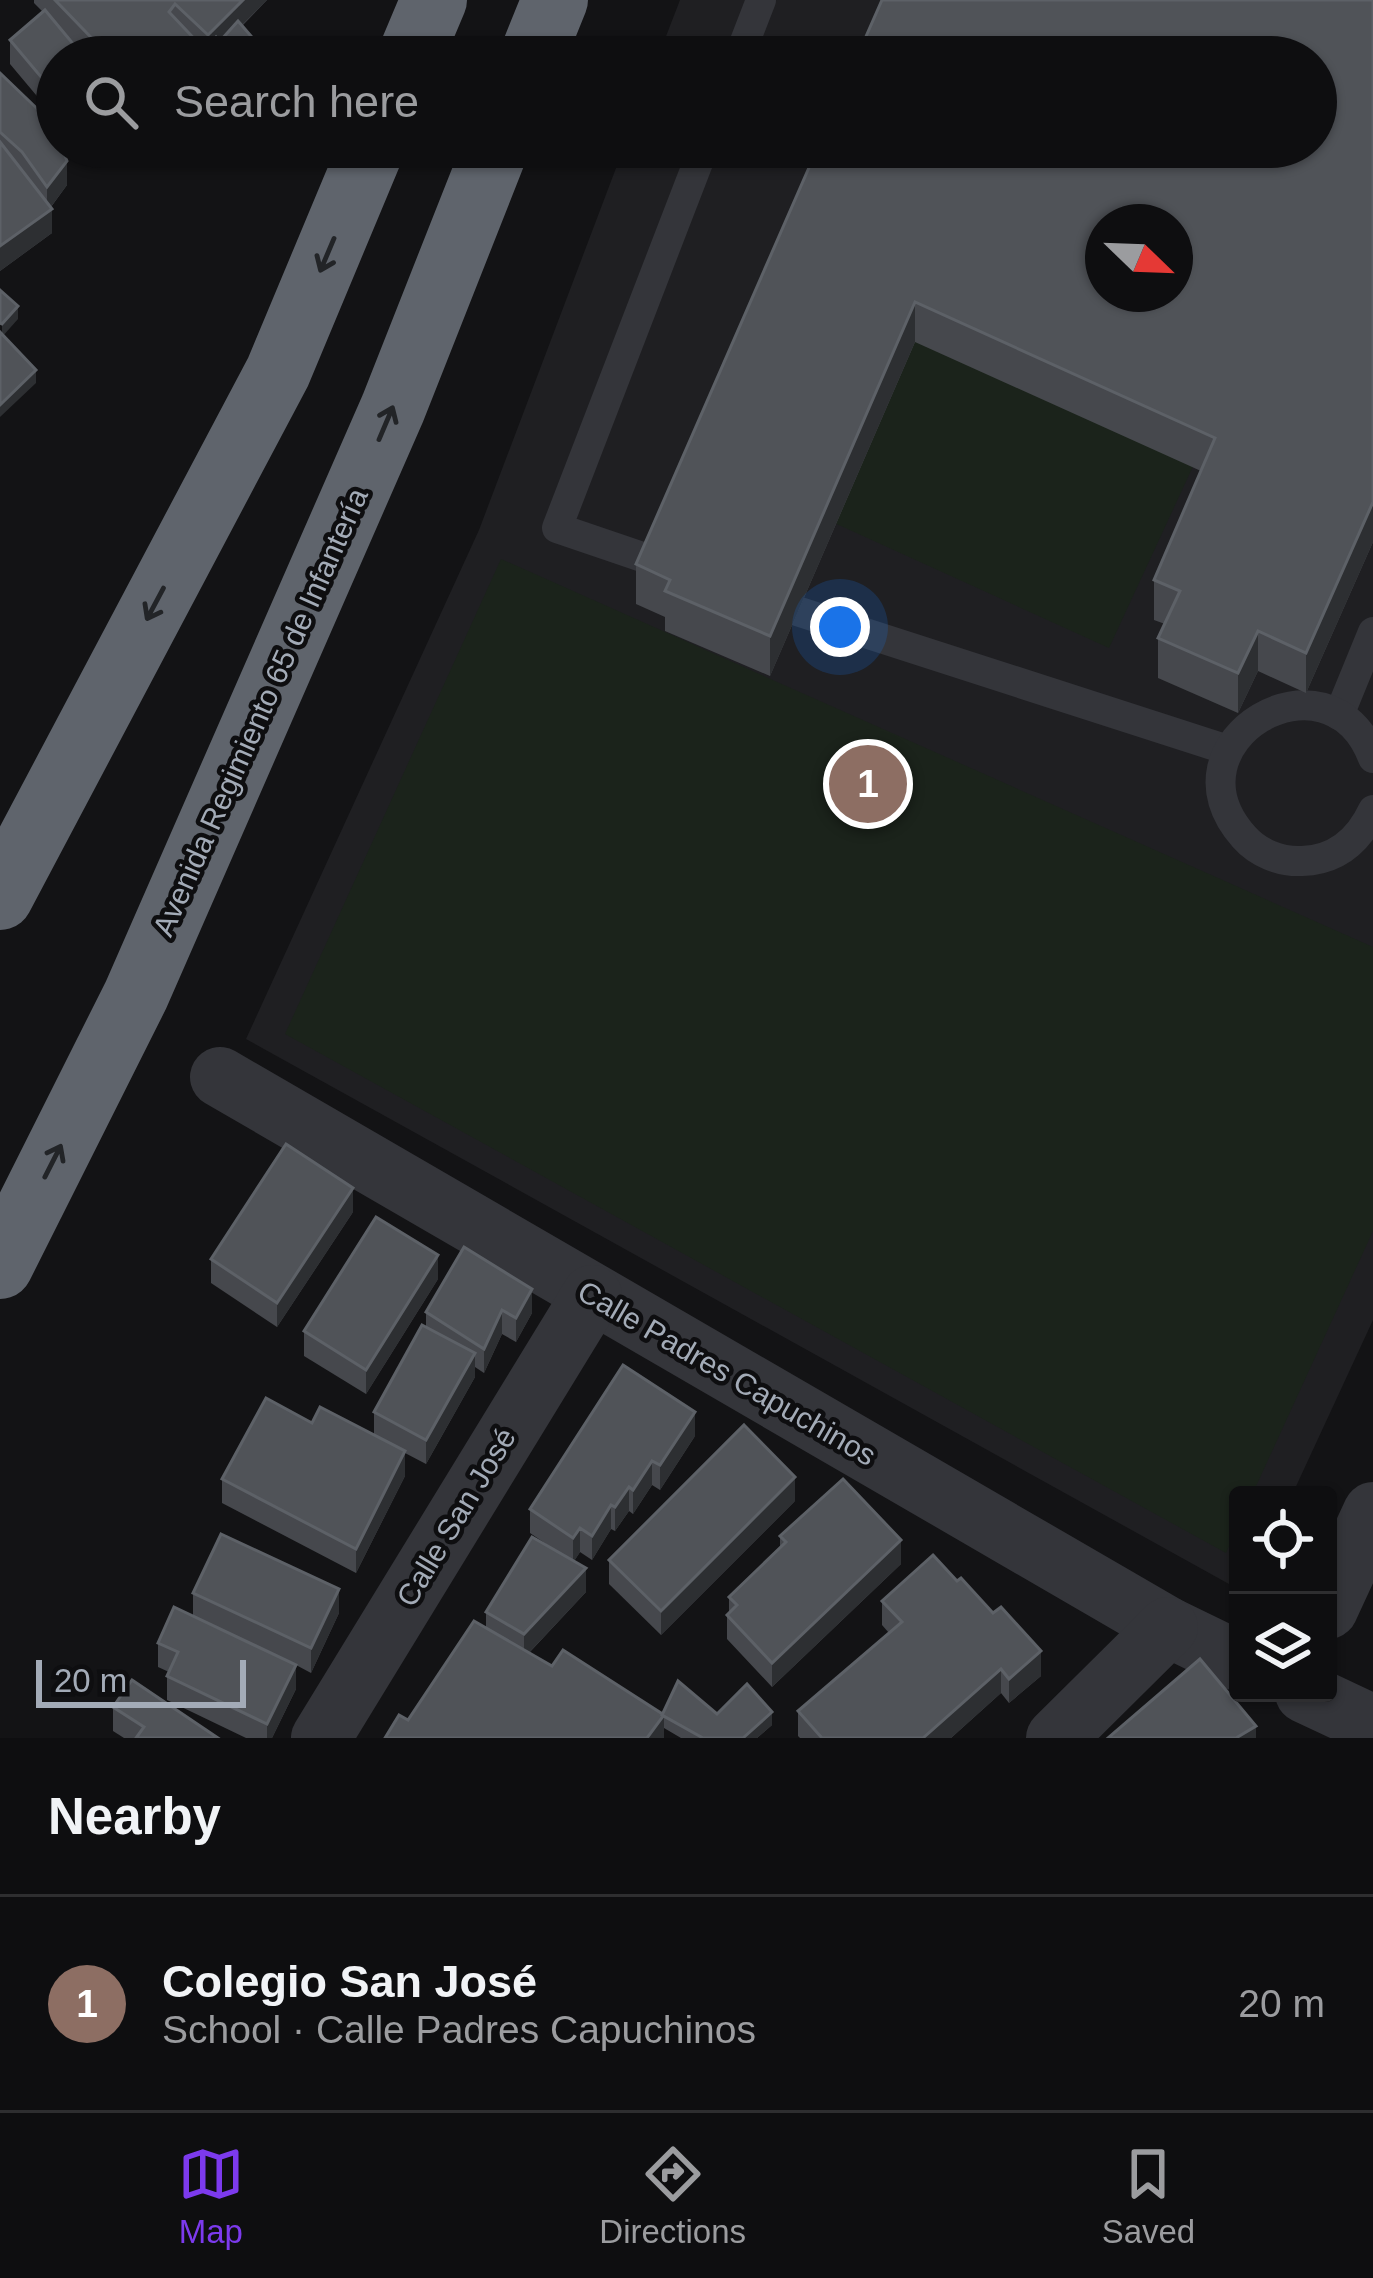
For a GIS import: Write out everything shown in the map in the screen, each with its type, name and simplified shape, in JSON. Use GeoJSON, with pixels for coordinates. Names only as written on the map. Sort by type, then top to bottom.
{"type":"FeatureCollection","features":[{"type":"Feature","properties":{"kind":"highway"},"geometry":{"type":"LineString","coordinates":[[419,36],[434,0]]}},
{"type":"Feature","properties":{"kind":"highway"},"geometry":{"type":"LineString","coordinates":[[540,36],[555,0]]}},
{"type":"Feature","properties":{"kind":"highway"},"geometry":{"type":"LineString","coordinates":[[0,897],[278,372],[363,168]]}},
{"type":"Feature","properties":{"kind":"highway","name":"Avenida Regimiento 65 de Infantería"},"geometry":{"type":"LineString","coordinates":[[0,1266],[145,974],[393,408],[488,168]]}},
{"type":"Feature","properties":{"kind":"street","name":"Calle Padres Capuchinos"},"geometry":{"type":"LineString","coordinates":[[220,1077],[1168,1627],[1229,1656]]}},
{"type":"Feature","properties":{"kind":"street","name":"Calle San José"},"geometry":{"type":"LineString","coordinates":[[320,1738],[592,1295]]}},
{"type":"Feature","properties":{"kind":"street"},"geometry":{"type":"LineString","coordinates":[[1335,1594],[1373,1512]]}},
{"type":"Feature","properties":{"kind":"street"},"geometry":{"type":"LineString","coordinates":[[1056,1738],[1168,1627]]}},
{"type":"Feature","properties":{"kind":"street"},"geometry":{"type":"LineString","coordinates":[[1324,1702],[1373,1725]]}},
{"type":"Feature","properties":{"kind":"lane"},"geometry":{"type":"LineString","coordinates":[[747,36],[761,0]]}},
{"type":"Feature","properties":{"kind":"lane"},"geometry":{"type":"LineString","coordinates":[[654,561],[557,528],[696,168]]}},
{"type":"Feature","properties":{"kind":"lane"},"geometry":{"type":"LineString","coordinates":[[797,611],[1228,750]]}},
{"type":"Feature","properties":{"kind":"lane"},"geometry":{"type":"LineString","coordinates":[[1339,715],[1373,632]]}},
{"type":"Feature","properties":{"kind":"lane"},"geometry":{"type":"LineString","coordinates":[[1373,758],[1359,731],[1339,715],[1314,706],[1276,710],[1243,729],[1228,750],[1221,775],[1222,801],[1233,825],[1250,844],[1272,857],[1297,862],[1322,859],[1346,848],[1364,829],[1373,810]]}},
{"type":"Feature","properties":{"kind":"shaded area"},"geometry":{"type":"Polygon","coordinates":[[[680,0],[1373,0],[1373,1320],[1296,1486],[1229,1486],[1229,1584],[246,1039],[479,530],[616,168],[1337,168],[1337,36],[666,36],[680,0]]]}},
{"type":"Feature","properties":{"kind":"shaded area"},"geometry":{"type":"Polygon","coordinates":[[[871,315],[1195,462],[1109,648],[786,501],[871,315]]]}},
{"type":"Feature","properties":{"kind":"shaded area"},"geometry":{"type":"Polygon","coordinates":[[[501,559],[1373,947],[1373,1231],[1256,1486],[1229,1486],[1226,1553],[285,1034],[501,559]]]}},
{"type":"Feature","properties":{"kind":"building"},"geometry":{"type":"Polygon","coordinates":[[[55,0],[243,0],[208,35],[175,4],[169,12],[192,36],[90,36],[55,0]]]}},
{"type":"Feature","properties":{"kind":"building"},"geometry":{"type":"Polygon","coordinates":[[[882,0],[1373,0],[1373,502],[1306,653],[1258,631],[1238,673],[1158,638],[1180,591],[1154,580],[1215,438],[915,302],[770,636],[665,591],[670,580],[636,564],[809,168],[1337,168],[1337,36],[866,36],[882,0]]]}},
{"type":"Feature","properties":{"kind":"building"},"geometry":{"type":"Polygon","coordinates":[[[45,10],[67,36],[36,36],[36,71],[10,40],[45,10]]]}},
{"type":"Feature","properties":{"kind":"building"},"geometry":{"type":"Polygon","coordinates":[[[238,21],[251,36],[225,36],[238,21]]]}},
{"type":"Feature","properties":{"kind":"building"},"geometry":{"type":"Polygon","coordinates":[[[0,73],[36,108],[36,168],[62,168],[47,187],[22,152],[0,132],[0,73]]]}},
{"type":"Feature","properties":{"kind":"building"},"geometry":{"type":"Polygon","coordinates":[[[0,142],[52,209],[0,246],[0,142]]]}},
{"type":"Feature","properties":{"kind":"building"},"geometry":{"type":"Polygon","coordinates":[[[0,290],[18,306],[2,324],[0,323],[0,290]]]}},
{"type":"Feature","properties":{"kind":"building"},"geometry":{"type":"Polygon","coordinates":[[[0,332],[36,370],[0,405],[0,332]]]}},
{"type":"Feature","properties":{"kind":"building"},"geometry":{"type":"Polygon","coordinates":[[[286,1144],[353,1188],[277,1303],[211,1259],[286,1144]]]}},
{"type":"Feature","properties":{"kind":"building"},"geometry":{"type":"Polygon","coordinates":[[[376,1217],[438,1255],[366,1370],[304,1331],[376,1217]]]}},
{"type":"Feature","properties":{"kind":"building"},"geometry":{"type":"Polygon","coordinates":[[[464,1247],[532,1289],[516,1318],[502,1310],[484,1349],[426,1312],[464,1247]]]}},
{"type":"Feature","properties":{"kind":"building"},"geometry":{"type":"Polygon","coordinates":[[[422,1325],[475,1353],[426,1440],[374,1412],[422,1325]]]}},
{"type":"Feature","properties":{"kind":"building"},"geometry":{"type":"Polygon","coordinates":[[[623,1365],[695,1412],[660,1465],[652,1461],[633,1490],[629,1487],[615,1507],[611,1505],[592,1536],[580,1528],[573,1538],[530,1509],[623,1365]]]}},
{"type":"Feature","properties":{"kind":"building"},"geometry":{"type":"Polygon","coordinates":[[[266,1398],[312,1423],[320,1407],[405,1451],[356,1549],[222,1479],[266,1398]]]}},
{"type":"Feature","properties":{"kind":"building"},"geometry":{"type":"Polygon","coordinates":[[[744,1425],[795,1477],[661,1611],[609,1560],[744,1425]]]}},
{"type":"Feature","properties":{"kind":"building"},"geometry":{"type":"Polygon","coordinates":[[[843,1479],[901,1540],[772,1663],[727,1615],[737,1605],[729,1597],[786,1542],[780,1536],[843,1479]]]}},
{"type":"Feature","properties":{"kind":"building"},"geometry":{"type":"Polygon","coordinates":[[[221,1534],[339,1589],[311,1648],[193,1593],[221,1534]]]}},
{"type":"Feature","properties":{"kind":"building"},"geometry":{"type":"Polygon","coordinates":[[[532,1537],[586,1568],[524,1634],[486,1612],[532,1537]]]}},
{"type":"Feature","properties":{"kind":"building"},"geometry":{"type":"Polygon","coordinates":[[[933,1555],[993,1613],[1001,1607],[1041,1651],[1009,1679],[1001,1669],[923,1738],[822,1738],[798,1711],[902,1622],[882,1601],[933,1555]]]}},
{"type":"Feature","properties":{"kind":"building"},"geometry":{"type":"Polygon","coordinates":[[[174,1607],[296,1665],[267,1724],[167,1676],[178,1652],[158,1643],[174,1607]]]}},
{"type":"Feature","properties":{"kind":"building"},"geometry":{"type":"Polygon","coordinates":[[[474,1621],[552,1666],[563,1650],[664,1715],[647,1738],[385,1738],[399,1715],[408,1720],[474,1621]]]}},
{"type":"Feature","properties":{"kind":"building"},"geometry":{"type":"Polygon","coordinates":[[[1200,1659],[1229,1694],[1229,1702],[1236,1702],[1256,1726],[1236,1738],[1108,1738],[1200,1659]]]}},
{"type":"Feature","properties":{"kind":"building"},"geometry":{"type":"Polygon","coordinates":[[[132,1680],[218,1738],[136,1738],[144,1727],[113,1707],[132,1680]]]}},
{"type":"Feature","properties":{"kind":"building"},"geometry":{"type":"Polygon","coordinates":[[[678,1681],[717,1714],[747,1684],[772,1712],[743,1738],[703,1738],[662,1715],[678,1681]]]}},
{"type":"Feature","properties":{"kind":"place","name":"Colegio San José"},"geometry":{"type":"Point","coordinates":[868,784]}}]}
